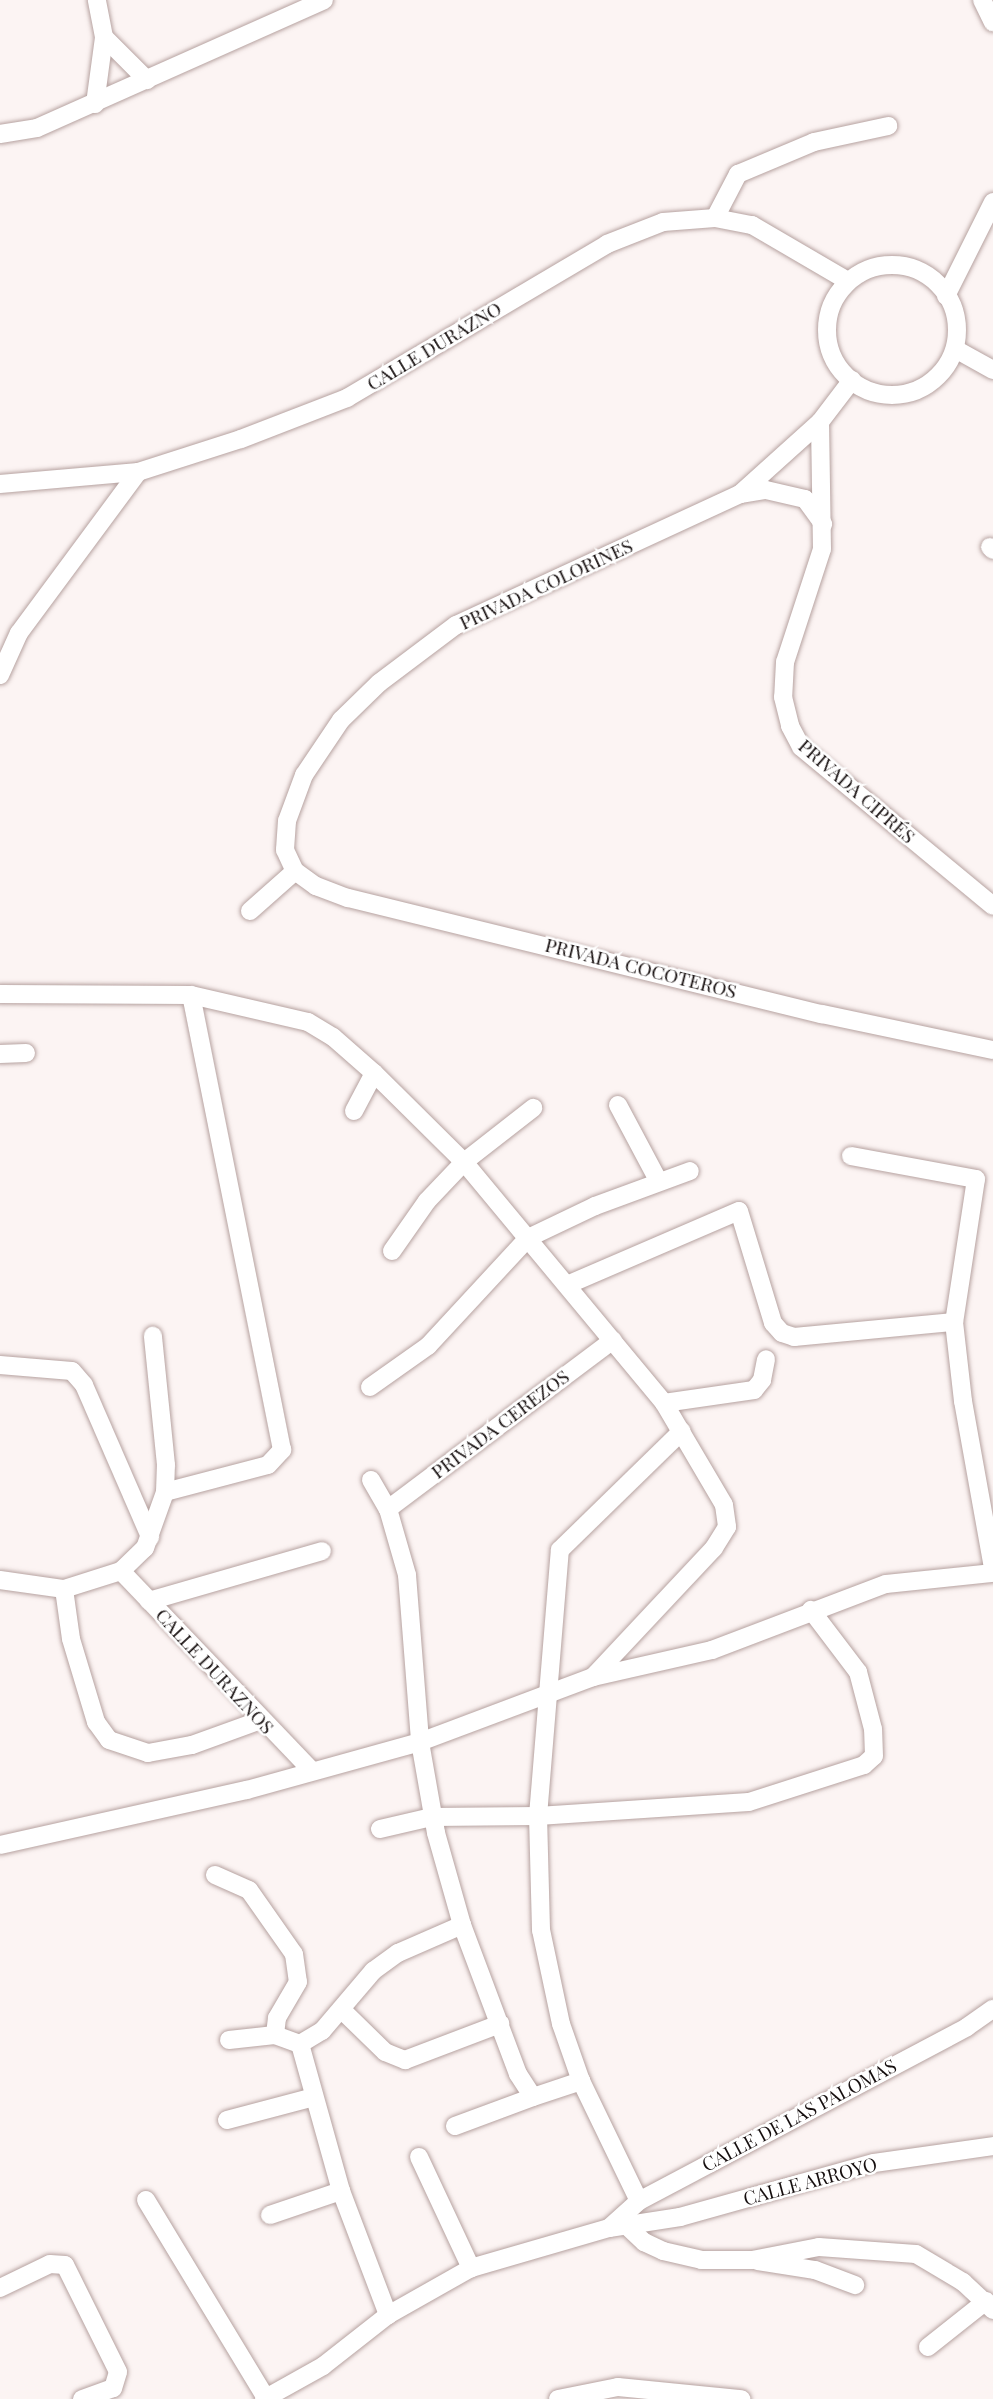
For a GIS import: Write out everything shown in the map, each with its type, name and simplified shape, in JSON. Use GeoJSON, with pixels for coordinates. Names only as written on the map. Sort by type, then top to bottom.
{"type":"FeatureCollection","features":[{"type":"Feature","properties":{"kind":"street"},"geometry":{"type":"LineString","coordinates":[[95,104],[104,37],[97,0]]}},
{"type":"Feature","properties":{"kind":"street"},"geometry":{"type":"LineString","coordinates":[[0,134],[37,128],[324,0]]}},
{"type":"Feature","properties":{"kind":"street"},"geometry":{"type":"LineString","coordinates":[[982,0],[993,23]]}},
{"type":"Feature","properties":{"kind":"street"},"geometry":{"type":"LineString","coordinates":[[104,37],[147,80]]}},
{"type":"Feature","properties":{"kind":"street"},"geometry":{"type":"LineString","coordinates":[[715,218],[737,174],[814,142],[888,126]]}},
{"type":"Feature","properties":{"kind":"street"},"geometry":{"type":"LineString","coordinates":[[946,296],[993,202]]}},
{"type":"Feature","properties":{"kind":"street","name":"CALLE DURAZNO"},"geometry":{"type":"LineString","coordinates":[[0,484],[138,472],[241,439],[347,398],[607,244],[663,222],[715,218],[751,225],[848,281]]}},
{"type":"Feature","properties":{"kind":"street"},"geometry":{"type":"LineString","coordinates":[[907,267],[926,276],[946,296],[956,315],[957,350],[946,371],[929,384],[908,393],[887,395],[852,380],[838,366],[827,332],[828,313],[848,281],[866,270],[907,267]]}},
{"type":"Feature","properties":{"kind":"street"},"geometry":{"type":"LineString","coordinates":[[957,350],[993,370]]}},
{"type":"Feature","properties":{"kind":"street","name":"PRIVADA COLORINES"},"geometry":{"type":"LineString","coordinates":[[295,871],[285,850],[296,792],[341,720],[379,683],[456,625],[740,494],[820,422],[852,380]]}},
{"type":"Feature","properties":{"kind":"street","name":"PRIVADA CIPRÉS"},"geometry":{"type":"LineString","coordinates":[[820,422],[823,524],[816,577],[785,662],[783,696],[790,726],[802,747],[993,906]]}},
{"type":"Feature","properties":{"kind":"street"},"geometry":{"type":"LineString","coordinates":[[0,676],[19,633],[138,472]]}},
{"type":"Feature","properties":{"kind":"street"},"geometry":{"type":"LineString","coordinates":[[740,494],[766,490],[805,499],[823,524]]}},
{"type":"Feature","properties":{"kind":"street"},"geometry":{"type":"LineString","coordinates":[[250,911],[295,871]]}},
{"type":"Feature","properties":{"kind":"street","name":"PRIVADA COCOTEROS"},"geometry":{"type":"LineString","coordinates":[[295,871],[316,886],[348,898],[821,1014],[993,1050]]}},
{"type":"Feature","properties":{"kind":"street"},"geometry":{"type":"LineString","coordinates":[[0,994],[191,995],[309,1022],[334,1037],[374,1073],[464,1162],[664,1403],[724,1505],[724,1534],[593,1677]]}},
{"type":"Feature","properties":{"kind":"street"},"geometry":{"type":"LineString","coordinates":[[165,1492],[268,1465],[281,1456],[282,1444],[191,995]]}},
{"type":"Feature","properties":{"kind":"street"},"geometry":{"type":"LineString","coordinates":[[0,1054],[26,1054]]}},
{"type":"Feature","properties":{"kind":"street"},"geometry":{"type":"LineString","coordinates":[[354,1111],[374,1073]]}},
{"type":"Feature","properties":{"kind":"street"},"geometry":{"type":"LineString","coordinates":[[618,1105],[659,1182]]}},
{"type":"Feature","properties":{"kind":"street"},"geometry":{"type":"LineString","coordinates":[[392,1251],[427,1201],[464,1162],[533,1108]]}},
{"type":"Feature","properties":{"kind":"street"},"geometry":{"type":"LineString","coordinates":[[0,1845],[247,1790],[310,1769],[420,1742],[593,1677],[712,1650],[811,1610],[886,1584],[993,1571],[991,1528],[963,1401],[954,1322],[976,1179],[851,1156]]}},
{"type":"Feature","properties":{"kind":"street"},"geometry":{"type":"LineString","coordinates":[[370,1387],[428,1346],[528,1238],[690,1171]]}},
{"type":"Feature","properties":{"kind":"street"},"geometry":{"type":"LineString","coordinates":[[567,1285],[739,1211],[773,1324],[782,1333],[794,1337],[954,1322]]}},
{"type":"Feature","properties":{"kind":"street"},"geometry":{"type":"LineString","coordinates":[[0,1580],[15,1586],[64,1589],[121,1571],[135,1562],[150,1537],[165,1492],[153,1336]]}},
{"type":"Feature","properties":{"kind":"street","name":"PRIVADA CEREZOS"},"geometry":{"type":"LineString","coordinates":[[388,1509],[613,1340]]}},
{"type":"Feature","properties":{"kind":"street"},"geometry":{"type":"LineString","coordinates":[[664,1403],[754,1390],[762,1380],[766,1359]]}},
{"type":"Feature","properties":{"kind":"street"},"geometry":{"type":"LineString","coordinates":[[0,1365],[72,1371],[84,1385],[150,1537]]}},
{"type":"Feature","properties":{"kind":"street"},"geometry":{"type":"LineString","coordinates":[[639,2201],[581,2081],[547,1967],[538,1890],[538,1815],[551,1691],[560,1550],[682,1431]]}},
{"type":"Feature","properties":{"kind":"street"},"geometry":{"type":"LineString","coordinates":[[371,1480],[388,1509],[407,1574],[420,1742],[432,1816],[461,1925],[517,2074],[533,2097]]}},
{"type":"Feature","properties":{"kind":"street"},"geometry":{"type":"LineString","coordinates":[[149,1601],[322,1551]]}},
{"type":"Feature","properties":{"kind":"street","name":"CALLE DURAZNOS"},"geometry":{"type":"LineString","coordinates":[[121,1571],[310,1769]]}},
{"type":"Feature","properties":{"kind":"street"},"geometry":{"type":"LineString","coordinates":[[64,1589],[71,1639],[96,1722],[109,1740],[148,1753],[191,1745],[261,1720]]}},
{"type":"Feature","properties":{"kind":"street"},"geometry":{"type":"LineString","coordinates":[[380,1829],[432,1816],[538,1815],[750,1802],[864,1766],[874,1756],[873,1729],[858,1672],[811,1610]]}},
{"type":"Feature","properties":{"kind":"street"},"geometry":{"type":"LineString","coordinates":[[215,1875],[248,1891],[294,1954],[298,1982],[277,2018],[275,2035]]}},
{"type":"Feature","properties":{"kind":"street"},"geometry":{"type":"LineString","coordinates":[[300,2044],[322,2031],[373,1971],[398,1953],[461,1925]]}},
{"type":"Feature","properties":{"kind":"street","name":"CALLE DE LAS PALOMAS"},"geometry":{"type":"LineString","coordinates":[[609,2228],[639,2201],[993,2009]]}},
{"type":"Feature","properties":{"kind":"street"},"geometry":{"type":"LineString","coordinates":[[342,2010],[385,2052],[405,2060],[500,2024]]}},
{"type":"Feature","properties":{"kind":"street"},"geometry":{"type":"LineString","coordinates":[[229,2040],[275,2035],[300,2044]]}},
{"type":"Feature","properties":{"kind":"street"},"geometry":{"type":"LineString","coordinates":[[300,2044],[341,2191],[388,2315]]}},
{"type":"Feature","properties":{"kind":"street"},"geometry":{"type":"LineString","coordinates":[[455,2126],[581,2081]]}},
{"type":"Feature","properties":{"kind":"street"},"geometry":{"type":"LineString","coordinates":[[227,2120],[314,2097]]}},
{"type":"Feature","properties":{"kind":"street","name":"CALLE ARROYO"},"geometry":{"type":"LineString","coordinates":[[609,2228],[629,2228],[874,2163],[993,2146]]}},
{"type":"Feature","properties":{"kind":"street"},"geometry":{"type":"LineString","coordinates":[[419,2157],[471,2268]]}},
{"type":"Feature","properties":{"kind":"street"},"geometry":{"type":"LineString","coordinates":[[270,2215],[341,2191]]}},
{"type":"Feature","properties":{"kind":"street"},"geometry":{"type":"LineString","coordinates":[[146,2200],[265,2398],[323,2365],[388,2315],[471,2268],[609,2228]]}},
{"type":"Feature","properties":{"kind":"street"},"geometry":{"type":"LineString","coordinates":[[629,2228],[644,2242],[663,2251],[701,2260],[751,2260],[816,2270],[855,2285]]}},
{"type":"Feature","properties":{"kind":"street"},"geometry":{"type":"LineString","coordinates":[[751,2260],[819,2247],[897,2251],[933,2264],[989,2306],[928,2347]]}},
{"type":"Feature","properties":{"kind":"street"},"geometry":{"type":"LineString","coordinates":[[0,2288],[50,2264],[65,2265],[118,2372],[113,2388],[82,2399]]}},
{"type":"Feature","properties":{"kind":"street"},"geometry":{"type":"LineString","coordinates":[[558,2399],[618,2387],[741,2399]]}}]}
